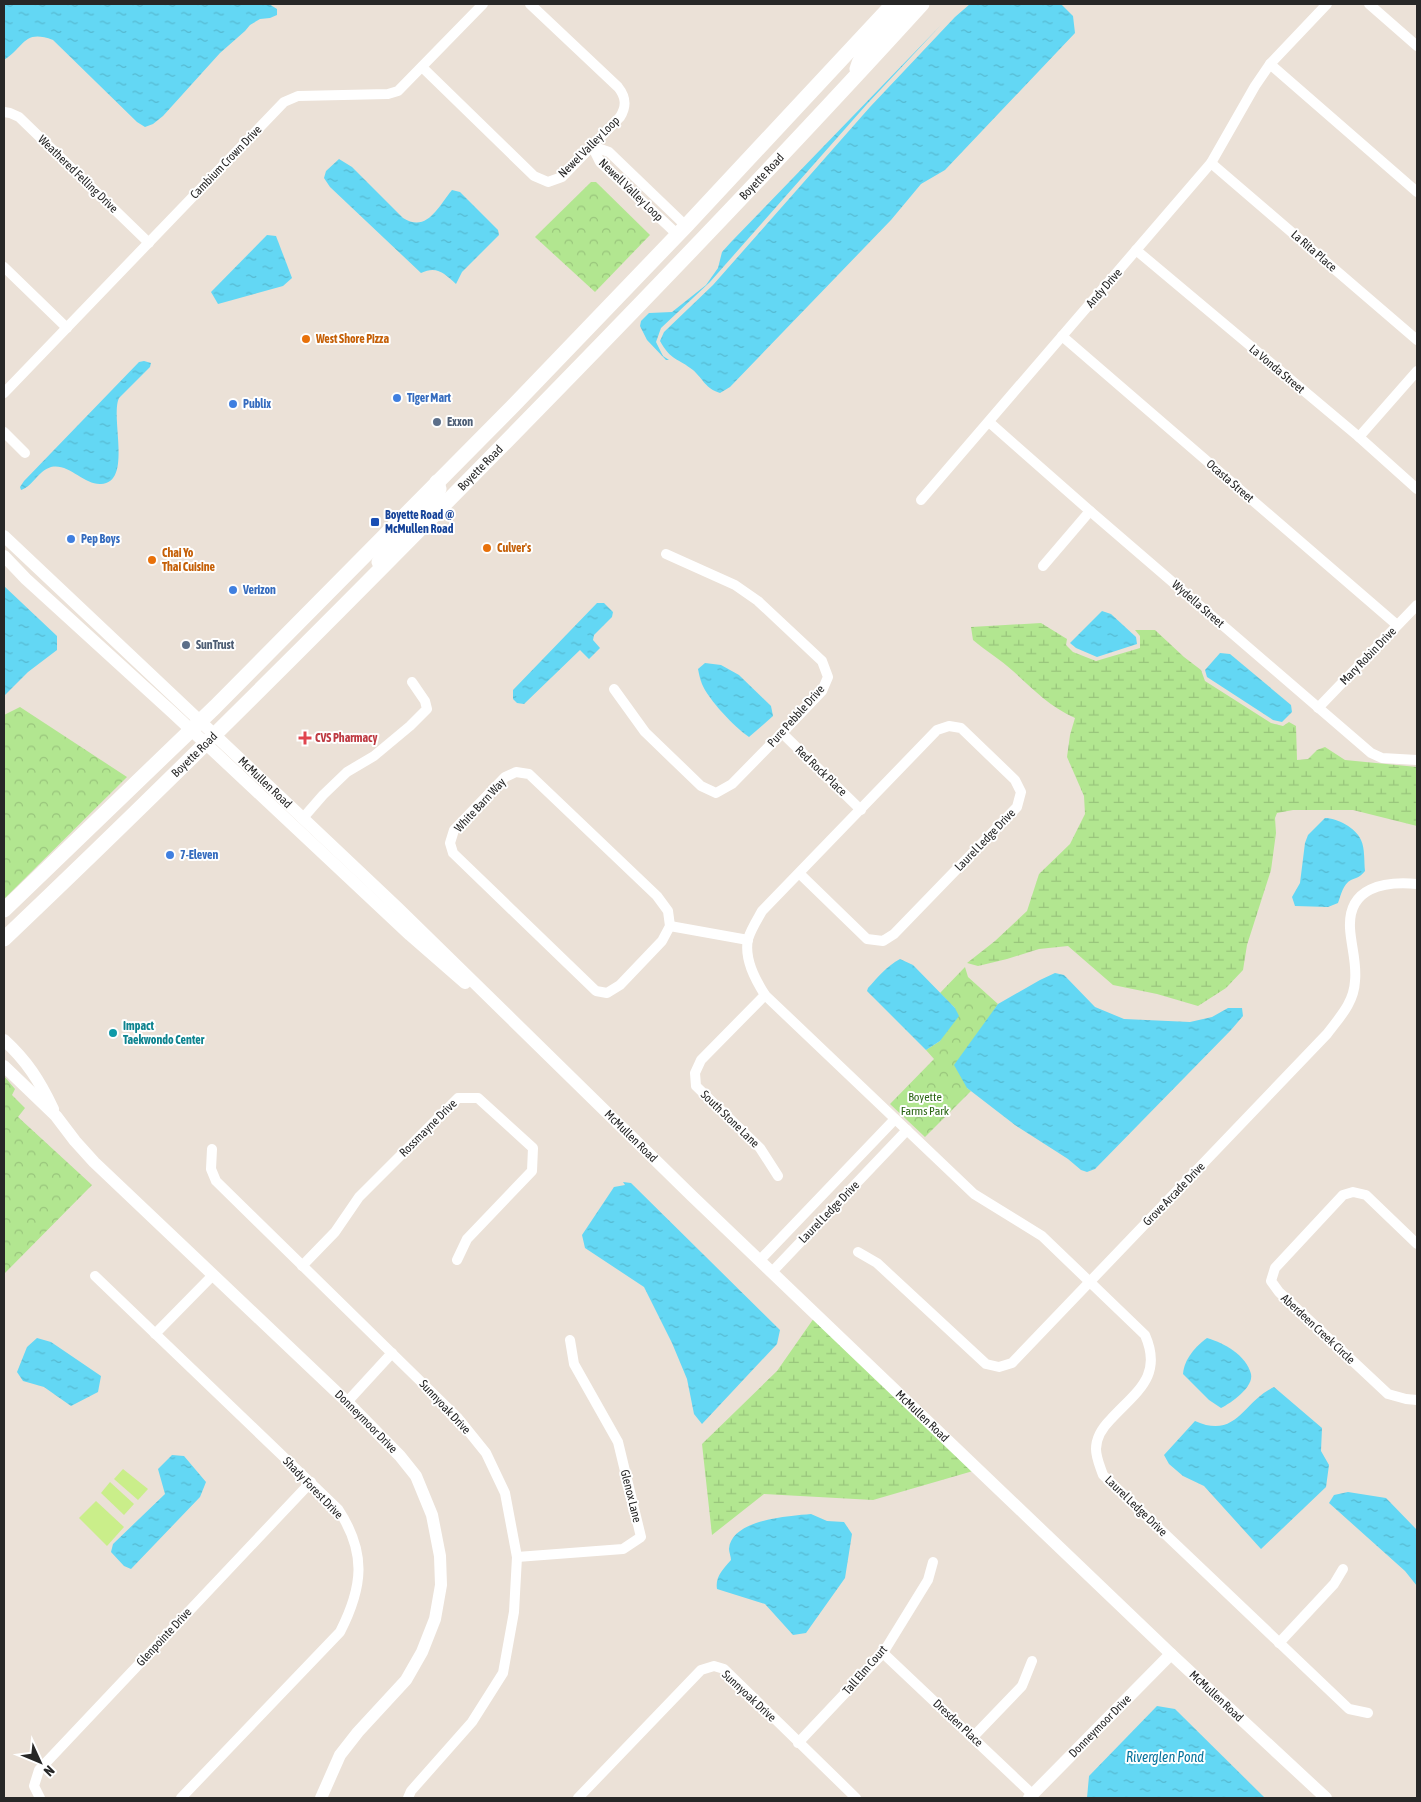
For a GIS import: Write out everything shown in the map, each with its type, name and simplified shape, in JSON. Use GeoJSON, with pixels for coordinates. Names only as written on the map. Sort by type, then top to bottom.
{"type":"FeatureCollection","features":[{"type":"Feature","properties":{"kind":"main road","name":"Boyette Road"},"geometry":{"type":"LineString","coordinates":[[4,910],[196,726],[437,482],[682,230],[893,4]]}},
{"type":"Feature","properties":{"kind":"main road"},"geometry":{"type":"LineString","coordinates":[[855,78],[857,66],[864,52],[907,4]]}},
{"type":"Feature","properties":{"kind":"main road","name":"Boyette Road"},"geometry":{"type":"LineString","coordinates":[[4,940],[211,740],[529,419],[855,78],[922,4]]}},
{"type":"Feature","properties":{"kind":"main road"},"geometry":{"type":"LineString","coordinates":[[611,334],[613,322],[618,314],[674,254],[680,241],[682,230]]}},
{"type":"Feature","properties":{"kind":"main road"},"geometry":{"type":"LineString","coordinates":[[373,577],[390,545],[435,498],[439,489],[437,482],[473,476]]}},
{"type":"Feature","properties":{"kind":"street","name":"Cambium Crown Drive"},"geometry":{"type":"LineString","coordinates":[[4,394],[288,99],[298,96],[393,93],[403,87],[483,4]]}},
{"type":"Feature","properties":{"kind":"street","name":"Newel Valley Loop"},"geometry":{"type":"LineString","coordinates":[[422,67],[534,176],[548,182],[562,177],[624,112],[625,106],[622,93],[530,4]]}},
{"type":"Feature","properties":{"kind":"street","name":"Andy Drive"},"geometry":{"type":"LineString","coordinates":[[921,500],[1211,163],[1255,86],[1270,64],[1327,4]]}},
{"type":"Feature","properties":{"kind":"street"},"geometry":{"type":"LineString","coordinates":[[1368,4],[1417,46]]}},
{"type":"Feature","properties":{"kind":"street"},"geometry":{"type":"LineString","coordinates":[[1270,64],[1417,192]]}},
{"type":"Feature","properties":{"kind":"street","name":"Weathered Felling Drive"},"geometry":{"type":"LineString","coordinates":[[4,112],[19,117],[149,243]]}},
{"type":"Feature","properties":{"kind":"street","name":"Newell Valley Loop"},"geometry":{"type":"LineString","coordinates":[[592,146],[600,162],[682,230]]}},
{"type":"Feature","properties":{"kind":"street","name":"La Rita Place"},"geometry":{"type":"LineString","coordinates":[[1211,163],[1417,340]]}},
{"type":"Feature","properties":{"kind":"street","name":"La Vonda Street"},"geometry":{"type":"LineString","coordinates":[[1136,250],[1359,437],[1417,489]]}},
{"type":"Feature","properties":{"kind":"street"},"geometry":{"type":"LineString","coordinates":[[4,267],[66,328]]}},
{"type":"Feature","properties":{"kind":"street","name":"Ocasta Street"},"geometry":{"type":"LineString","coordinates":[[1062,336],[1397,625]]}},
{"type":"Feature","properties":{"kind":"street"},"geometry":{"type":"LineString","coordinates":[[1359,437],[1417,370]]}},
{"type":"Feature","properties":{"kind":"street","name":"Wydella Street"},"geometry":{"type":"LineString","coordinates":[[990,422],[1090,511],[1371,753],[1382,758],[1417,760]]}},
{"type":"Feature","properties":{"kind":"street"},"geometry":{"type":"LineString","coordinates":[[4,432],[25,453]]}},
{"type":"Feature","properties":{"kind":"street"},"geometry":{"type":"LineString","coordinates":[[1043,566],[1090,511]]}},
{"type":"Feature","properties":{"kind":"street","name":"McMullen Road"},"geometry":{"type":"LineString","coordinates":[[4,536],[410,935],[450,965]]}},
{"type":"Feature","properties":{"kind":"street","name":"Pure Pebble Drive"},"geometry":{"type":"LineString","coordinates":[[614,689],[645,732],[701,786],[716,793],[732,784],[782,733],[822,691],[828,677],[822,661],[758,601],[735,585],[666,554]]}},
{"type":"Feature","properties":{"kind":"street","name":"McMullen Road"},"geometry":{"type":"LineString","coordinates":[[4,556],[26,579],[196,726]]}},
{"type":"Feature","properties":{"kind":"street","name":"Mary Robin Drive"},"geometry":{"type":"LineString","coordinates":[[1318,708],[1417,605]]}},
{"type":"Feature","properties":{"kind":"street"},"geometry":{"type":"LineString","coordinates":[[303,818],[343,776],[355,766],[374,756],[427,709],[425,701],[412,682]]}},
{"type":"Feature","properties":{"kind":"street","name":"Laurel Ledge Drive"},"geometry":{"type":"LineString","coordinates":[[799,874],[867,938],[882,941],[894,934],[1017,807],[1021,792],[1015,780],[961,728],[949,726],[937,730],[762,911],[748,940],[749,961],[753,976],[765,995],[974,1194],[1042,1236],[1145,1334],[1150,1348],[1151,1369],[1146,1381],[1101,1430],[1096,1447],[1097,1459],[1103,1475],[1349,1709],[1368,1713]]}},
{"type":"Feature","properties":{"kind":"street","name":"Red Rock Place"},"geometry":{"type":"LineString","coordinates":[[782,733],[861,810]]}},
{"type":"Feature","properties":{"kind":"street","name":"McMullen Road"},"geometry":{"type":"LineString","coordinates":[[211,740],[303,818],[450,965],[522,1031],[1171,1654],[1326,1798]]}},
{"type":"Feature","properties":{"kind":"street","name":"White Barn Way"},"geometry":{"type":"LineString","coordinates":[[516,772],[529,774],[657,896],[668,911],[670,926],[662,941],[620,985],[607,993],[596,991],[453,853],[450,843],[454,830],[505,777],[516,772]]}},
{"type":"Feature","properties":{"kind":"street","name":"Grove Arcade Drive"},"geometry":{"type":"LineString","coordinates":[[858,1252],[877,1263],[986,1364],[999,1367],[1012,1364],[1327,1034],[1348,1007],[1356,983],[1355,958],[1350,928],[1352,908],[1360,896],[1369,889],[1398,882],[1417,884]]}},
{"type":"Feature","properties":{"kind":"street"},"geometry":{"type":"LineString","coordinates":[[670,926],[748,940]]}},
{"type":"Feature","properties":{"kind":"street","name":"South Stone Lane"},"geometry":{"type":"LineString","coordinates":[[765,995],[701,1060],[695,1074],[696,1086],[760,1148],[778,1176]]}},
{"type":"Feature","properties":{"kind":"street","name":"Donneymoor Drive"},"geometry":{"type":"LineString","coordinates":[[4,1040],[26,1062],[33,1072],[56,1116]]}},
{"type":"Feature","properties":{"kind":"street","name":"Donneymoor Drive"},"geometry":{"type":"LineString","coordinates":[[4,1066],[56,1116],[94,1162],[347,1402],[400,1456],[416,1476],[432,1515],[440,1556],[441,1585],[436,1618],[422,1652],[406,1680],[358,1732],[340,1755],[321,1798]]}},
{"type":"Feature","properties":{"kind":"street","name":"Rossmayne Drive"},"geometry":{"type":"LineString","coordinates":[[302,1266],[335,1232],[359,1197],[458,1098],[478,1098],[533,1148],[532,1171],[466,1239],[457,1260]]}},
{"type":"Feature","properties":{"kind":"street","name":"Laurel Ledge Drive"},"geometry":{"type":"LineString","coordinates":[[760,1260],[895,1119]]}},
{"type":"Feature","properties":{"kind":"street","name":"Laurel Ledge Drive"},"geometry":{"type":"LineString","coordinates":[[772,1272],[907,1130]]}},
{"type":"Feature","properties":{"kind":"street","name":"Sunnyoak Drive"},"geometry":{"type":"LineString","coordinates":[[212,1149],[211,1169],[216,1182],[457,1417],[486,1453],[505,1493],[517,1557],[514,1612],[502,1673],[472,1722],[411,1791],[408,1798]]}},
{"type":"Feature","properties":{"kind":"street","name":"Aberdeen Creek Circle"},"geometry":{"type":"LineString","coordinates":[[1417,1244],[1366,1195],[1353,1192],[1343,1196],[1275,1268],[1272,1281],[1279,1292],[1388,1394],[1417,1400]]}},
{"type":"Feature","properties":{"kind":"street"},"geometry":{"type":"LineString","coordinates":[[155,1334],[213,1275]]}},
{"type":"Feature","properties":{"kind":"street","name":"Shady Forest Drive"},"geometry":{"type":"LineString","coordinates":[[95,1276],[338,1509],[348,1524],[359,1563],[359,1584],[352,1609],[340,1632],[181,1798]]}},
{"type":"Feature","properties":{"kind":"street","name":"Glenox Lane"},"geometry":{"type":"LineString","coordinates":[[517,1557],[623,1549],[641,1537],[618,1442],[574,1364],[570,1340]]}},
{"type":"Feature","properties":{"kind":"street"},"geometry":{"type":"LineString","coordinates":[[347,1402],[392,1353]]}},
{"type":"Feature","properties":{"kind":"street","name":"Glenpointe Drive"},"geometry":{"type":"LineString","coordinates":[[40,1798],[34,1786],[39,1770],[311,1482]]}},
{"type":"Feature","properties":{"kind":"street","name":"Tall Elm Court"},"geometry":{"type":"LineString","coordinates":[[798,1743],[882,1653],[928,1580],[933,1562]]}},
{"type":"Feature","properties":{"kind":"street"},"geometry":{"type":"LineString","coordinates":[[1279,1643],[1334,1584],[1342,1569]]}},
{"type":"Feature","properties":{"kind":"street","name":"Dresden Place"},"geometry":{"type":"LineString","coordinates":[[882,1653],[973,1737],[1030,1796]]}},
{"type":"Feature","properties":{"kind":"street","name":"Donneymoor Drive"},"geometry":{"type":"LineString","coordinates":[[1030,1796],[1171,1654]]}},
{"type":"Feature","properties":{"kind":"street"},"geometry":{"type":"LineString","coordinates":[[973,1737],[1022,1686],[1032,1661]]}},
{"type":"Feature","properties":{"kind":"street","name":"Sunnyoak Drive"},"geometry":{"type":"LineString","coordinates":[[578,1798],[701,1670],[714,1666],[724,1669],[856,1798]]}},
{"type":"Feature","properties":{"kind":"green space"},"geometry":{"type":"Polygon","coordinates":[[[591,182],[596,182],[650,235],[595,292],[535,237],[591,182]]]}},
{"type":"Feature","properties":{"kind":"green space"},"geometry":{"type":"Polygon","coordinates":[[[1041,623],[1067,639],[1066,645],[1073,652],[1096,661],[1140,648],[1140,636],[1135,630],[1155,630],[1201,670],[1205,681],[1271,723],[1283,726],[1289,722],[1296,726],[1297,760],[1308,759],[1317,750],[1325,747],[1345,760],[1417,767],[1417,826],[1353,810],[1293,810],[1277,813],[1271,870],[1247,945],[1243,970],[1226,988],[1198,1006],[1157,994],[1113,985],[1068,946],[1039,949],[978,966],[967,963],[995,941],[1027,911],[1039,874],[1070,844],[1085,814],[1084,796],[1067,757],[1075,718],[1050,703],[973,640],[971,627],[1041,623]]]}},
{"type":"Feature","properties":{"kind":"green space"},"geometry":{"type":"Polygon","coordinates":[[[20,707],[127,777],[4,899],[4,715],[20,707]]]}},
{"type":"Feature","properties":{"kind":"green space","name":"Boyette Farms Park"},"geometry":{"type":"Polygon","coordinates":[[[965,967],[968,977],[998,1004],[984,1026],[967,1088],[971,1091],[925,1137],[890,1104],[934,1059],[926,1050],[940,1041],[955,1008],[940,993],[965,967]]]}},
{"type":"Feature","properties":{"kind":"green space"},"geometry":{"type":"Polygon","coordinates":[[[4,1076],[15,1089],[12,1095],[25,1108],[18,1117],[92,1185],[4,1274],[4,1076]]]}},
{"type":"Feature","properties":{"kind":"green space"},"geometry":{"type":"Polygon","coordinates":[[[814,1318],[973,1471],[873,1500],[764,1494],[712,1535],[702,1444],[777,1371],[814,1318]]]}},
{"type":"Feature","properties":{"kind":"green space"},"geometry":{"type":"Polygon","coordinates":[[[123,1469],[148,1489],[138,1500],[114,1479],[123,1469]]]}},
{"type":"Feature","properties":{"kind":"green space"},"geometry":{"type":"Polygon","coordinates":[[[110,1482],[134,1504],[124,1515],[101,1493],[110,1482]]]}},
{"type":"Feature","properties":{"kind":"green space"},"geometry":{"type":"Polygon","coordinates":[[[96,1501],[124,1527],[107,1546],[79,1518],[96,1501]]]}},
{"type":"Feature","properties":{"kind":"water"},"geometry":{"type":"Polygon","coordinates":[[[4,4],[269,4],[277,9],[277,15],[260,19],[250,25],[220,53],[163,116],[153,124],[145,127],[137,122],[53,40],[43,37],[30,38],[4,60],[4,4]]]}},
{"type":"Feature","properties":{"kind":"water"},"geometry":{"type":"Polygon","coordinates":[[[970,4],[1061,4],[1073,16],[1075,33],[945,170],[921,184],[891,220],[730,387],[720,393],[711,389],[693,370],[668,352],[660,341],[664,332],[713,285],[870,107],[955,17],[970,4]]]}},
{"type":"Feature","properties":{"kind":"water"},"geometry":{"type":"Polygon","coordinates":[[[941,25],[867,104],[710,282],[661,328],[656,342],[663,356],[669,360],[666,360],[647,340],[640,326],[641,321],[649,313],[672,312],[706,285],[718,268],[722,252],[941,25]]]}},
{"type":"Feature","properties":{"kind":"water"},"geometry":{"type":"Polygon","coordinates":[[[339,159],[352,167],[403,218],[411,222],[419,222],[431,216],[452,190],[460,192],[498,230],[499,235],[462,272],[456,284],[436,270],[421,273],[330,187],[324,178],[326,171],[339,159]]]}},
{"type":"Feature","properties":{"kind":"water"},"geometry":{"type":"Polygon","coordinates":[[[267,235],[276,236],[292,278],[283,286],[218,304],[211,292],[267,235]]]}},
{"type":"Feature","properties":{"kind":"water"},"geometry":{"type":"Polygon","coordinates":[[[139,362],[151,363],[150,367],[119,398],[117,407],[118,461],[116,473],[111,481],[101,484],[95,483],[64,468],[51,467],[42,472],[28,486],[21,490],[20,487],[24,481],[139,362]]]}},
{"type":"Feature","properties":{"kind":"water"},"geometry":{"type":"Polygon","coordinates":[[[4,586],[57,636],[57,650],[28,672],[4,696],[4,586]]]}},
{"type":"Feature","properties":{"kind":"water"},"geometry":{"type":"Polygon","coordinates":[[[597,603],[604,603],[613,612],[612,617],[594,635],[593,640],[600,648],[589,659],[580,650],[524,704],[517,703],[513,699],[513,690],[597,603]]]}},
{"type":"Feature","properties":{"kind":"water"},"geometry":{"type":"Polygon","coordinates":[[[1102,611],[1111,614],[1136,637],[1137,644],[1097,657],[1076,648],[1070,643],[1102,611]]]}},
{"type":"Feature","properties":{"kind":"water"},"geometry":{"type":"Polygon","coordinates":[[[1220,653],[1230,654],[1291,705],[1292,712],[1282,722],[1273,720],[1207,677],[1205,670],[1220,653]]]}},
{"type":"Feature","properties":{"kind":"water"},"geometry":{"type":"Polygon","coordinates":[[[705,663],[721,665],[739,675],[771,706],[773,716],[749,737],[743,733],[722,713],[705,690],[698,669],[705,663]]]}},
{"type":"Feature","properties":{"kind":"water"},"geometry":{"type":"Polygon","coordinates":[[[1325,818],[1346,824],[1359,836],[1363,847],[1365,871],[1346,884],[1338,903],[1328,907],[1295,906],[1292,897],[1300,883],[1305,843],[1308,835],[1325,818]]]}},
{"type":"Feature","properties":{"kind":"water"},"geometry":{"type":"Polygon","coordinates":[[[900,959],[913,965],[955,1008],[959,1016],[940,1041],[926,1050],[867,991],[883,972],[900,959]]]}},
{"type":"Feature","properties":{"kind":"water"},"geometry":{"type":"Polygon","coordinates":[[[1055,973],[1064,975],[1095,1007],[1124,1019],[1190,1022],[1212,1017],[1228,1008],[1242,1008],[1243,1016],[1231,1030],[1095,1169],[1087,1172],[1081,1170],[1068,1159],[1015,1125],[967,1088],[954,1065],[998,1004],[1055,973]]]}},
{"type":"Feature","properties":{"kind":"water"},"geometry":{"type":"Polygon","coordinates":[[[623,1182],[631,1183],[780,1330],[777,1344],[702,1424],[694,1414],[687,1379],[672,1343],[644,1287],[585,1248],[582,1235],[614,1187],[625,1185],[623,1182]]]}},
{"type":"Feature","properties":{"kind":"water"},"geometry":{"type":"Polygon","coordinates":[[[37,1338],[51,1342],[101,1376],[98,1392],[71,1406],[44,1387],[23,1381],[17,1372],[27,1347],[37,1338]]]}},
{"type":"Feature","properties":{"kind":"water"},"geometry":{"type":"Polygon","coordinates":[[[1207,1338],[1234,1351],[1244,1361],[1251,1374],[1249,1384],[1245,1389],[1221,1408],[1209,1400],[1183,1374],[1191,1353],[1207,1338]]]}},
{"type":"Feature","properties":{"kind":"water"},"geometry":{"type":"Polygon","coordinates":[[[1274,1387],[1322,1428],[1321,1451],[1329,1465],[1326,1487],[1261,1549],[1204,1486],[1183,1476],[1169,1464],[1164,1455],[1195,1421],[1209,1426],[1221,1426],[1239,1416],[1263,1393],[1274,1387]]]}},
{"type":"Feature","properties":{"kind":"water"},"geometry":{"type":"Polygon","coordinates":[[[172,1455],[184,1456],[206,1482],[200,1497],[131,1569],[124,1566],[111,1552],[113,1544],[165,1494],[158,1469],[172,1455]]]}},
{"type":"Feature","properties":{"kind":"water"},"geometry":{"type":"Polygon","coordinates":[[[1348,1492],[1386,1498],[1417,1530],[1417,1586],[1405,1571],[1329,1503],[1334,1495],[1348,1492]]]}},
{"type":"Feature","properties":{"kind":"water"},"geometry":{"type":"Polygon","coordinates":[[[811,1514],[827,1521],[844,1522],[852,1534],[845,1578],[806,1633],[793,1635],[765,1604],[717,1589],[717,1581],[720,1573],[731,1560],[729,1549],[732,1539],[740,1531],[750,1525],[763,1521],[811,1514]]]}},
{"type":"Feature","properties":{"kind":"water","name":"Riverglen Pond"},"geometry":{"type":"Polygon","coordinates":[[[1157,1706],[1175,1709],[1265,1798],[1087,1798],[1089,1776],[1157,1706]]]}},
{"type":"Feature","properties":{"kind":"place","name":"West Shore Pizza"},"geometry":{"type":"Point","coordinates":[306,339]}},
{"type":"Feature","properties":{"kind":"place","name":"Tiger Mart"},"geometry":{"type":"Point","coordinates":[397,398]}},
{"type":"Feature","properties":{"kind":"place","name":"Publix"},"geometry":{"type":"Point","coordinates":[233,404]}},
{"type":"Feature","properties":{"kind":"place","name":"Exxon"},"geometry":{"type":"Point","coordinates":[437,422]}},
{"type":"Feature","properties":{"kind":"place","name":"Boyette Road @ McMullen Road"},"geometry":{"type":"Point","coordinates":[375,522]}},
{"type":"Feature","properties":{"kind":"place","name":"Pep Boys"},"geometry":{"type":"Point","coordinates":[71,539]}},
{"type":"Feature","properties":{"kind":"place","name":"Culver's"},"geometry":{"type":"Point","coordinates":[487,548]}},
{"type":"Feature","properties":{"kind":"place","name":"Chai Yo Thai Cuisine"},"geometry":{"type":"Point","coordinates":[152,560]}},
{"type":"Feature","properties":{"kind":"place","name":"Verizon"},"geometry":{"type":"Point","coordinates":[233,590]}},
{"type":"Feature","properties":{"kind":"place","name":"SunTrust"},"geometry":{"type":"Point","coordinates":[186,645]}},
{"type":"Feature","properties":{"kind":"place","name":"CVS Pharmacy"},"geometry":{"type":"Point","coordinates":[305,738]}},
{"type":"Feature","properties":{"kind":"place","name":"7-Eleven"},"geometry":{"type":"Point","coordinates":[170,855]}},
{"type":"Feature","properties":{"kind":"place","name":"Impact Taekwondo Center"},"geometry":{"type":"Point","coordinates":[113,1033]}}]}
